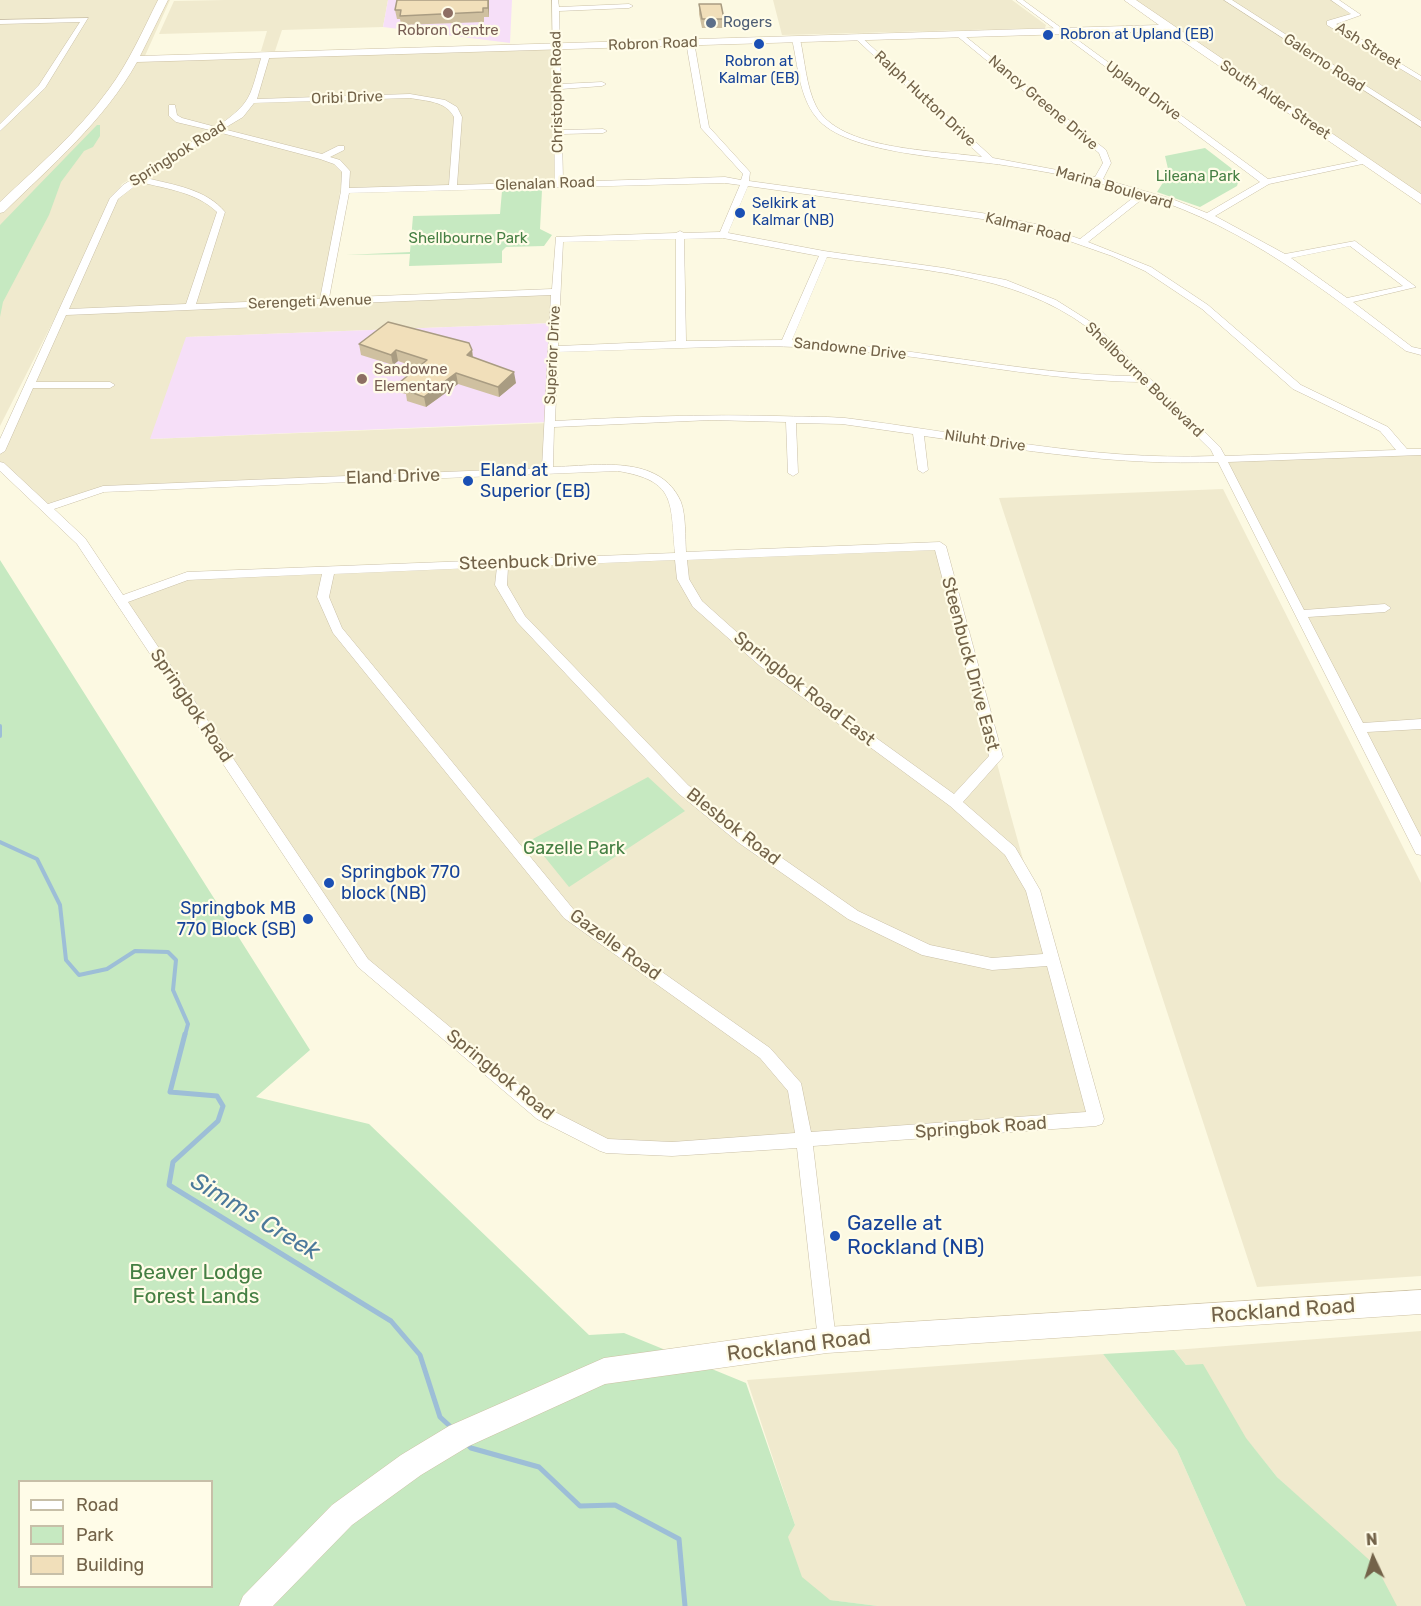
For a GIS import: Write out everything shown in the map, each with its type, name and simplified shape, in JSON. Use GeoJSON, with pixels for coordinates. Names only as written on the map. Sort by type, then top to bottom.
{"type":"FeatureCollection","features":[{"type":"Feature","properties":{"kind":"street"},"geometry":{"type":"LineString","coordinates":[[0,209],[87,123],[112,94],[135,59],[163,0]]}},
{"type":"Feature","properties":{"kind":"street","name":"Upland Drive"},"geometry":{"type":"LineString","coordinates":[[1019,0],[1266,182]]}},
{"type":"Feature","properties":{"kind":"street","name":"South Alder Street"},"geometry":{"type":"LineString","coordinates":[[1129,0],[1364,161],[1415,191],[1421,200]]}},
{"type":"Feature","properties":{"kind":"street","name":"Galerno Road"},"geometry":{"type":"LineString","coordinates":[[1227,0],[1421,125]]}},
{"type":"Feature","properties":{"kind":"street","name":"Ash Street"},"geometry":{"type":"LineString","coordinates":[[1334,0],[1357,15],[1330,23],[1421,78]]}},
{"type":"Feature","properties":{"kind":"street"},"geometry":{"type":"LineString","coordinates":[[555,4],[628,6]]}},
{"type":"Feature","properties":{"kind":"street","name":"Christopher Road"},"geometry":{"type":"LineString","coordinates":[[555,4],[559,183]]}},
{"type":"Feature","properties":{"kind":"street"},"geometry":{"type":"LineString","coordinates":[[0,22],[85,20],[42,86],[0,129]]}},
{"type":"Feature","properties":{"kind":"street","name":"Robron Road"},"geometry":{"type":"LineString","coordinates":[[135,59],[1171,28]]}},
{"type":"Feature","properties":{"kind":"street","name":"Nancy Greene Drive"},"geometry":{"type":"LineString","coordinates":[[960,34],[1103,152],[1107,163],[1098,180]]}},
{"type":"Feature","properties":{"kind":"street","name":"Ralph Hutton Drive"},"geometry":{"type":"LineString","coordinates":[[859,38],[990,160]]}},
{"type":"Feature","properties":{"kind":"street","name":"Marina Boulevard"},"geometry":{"type":"LineString","coordinates":[[796,39],[813,108],[834,130],[854,140],[879,146],[990,160],[1098,180],[1208,216],[1285,257],[1409,349],[1421,352]]}},
{"type":"Feature","properties":{"kind":"street"},"geometry":{"type":"LineString","coordinates":[[690,42],[705,128],[747,174],[741,196],[723,235]]}},
{"type":"Feature","properties":{"kind":"street"},"geometry":{"type":"LineString","coordinates":[[252,101],[266,55]]}},
{"type":"Feature","properties":{"kind":"street"},"geometry":{"type":"LineString","coordinates":[[557,87],[602,84]]}},
{"type":"Feature","properties":{"kind":"street","name":"Oribi Drive"},"geometry":{"type":"LineString","coordinates":[[252,101],[410,96],[442,102]]}},
{"type":"Feature","properties":{"kind":"street"},"geometry":{"type":"LineString","coordinates":[[442,102],[454,96]]}},
{"type":"Feature","properties":{"kind":"street","name":"Springbok Road"},"geometry":{"type":"LineString","coordinates":[[0,451],[114,198],[138,179],[240,115],[252,101]]}},
{"type":"Feature","properties":{"kind":"street"},"geometry":{"type":"LineString","coordinates":[[442,102],[454,109],[458,117],[453,187]]}},
{"type":"Feature","properties":{"kind":"street"},"geometry":{"type":"LineString","coordinates":[[172,107],[173,116],[179,120],[214,131],[322,157],[337,162],[346,171],[345,191],[324,302]]}},
{"type":"Feature","properties":{"kind":"street"},"geometry":{"type":"LineString","coordinates":[[558,132],[603,131]]}},
{"type":"Feature","properties":{"kind":"street"},"geometry":{"type":"LineString","coordinates":[[322,157],[341,148]]}},
{"type":"Feature","properties":{"kind":"street"},"geometry":{"type":"LineString","coordinates":[[1208,216],[1266,182],[1364,161]]}},
{"type":"Feature","properties":{"kind":"street"},"geometry":{"type":"LineString","coordinates":[[138,179],[204,197],[214,202],[221,212],[190,307]]}},
{"type":"Feature","properties":{"kind":"street","name":"Glenalan Road"},"geometry":{"type":"LineString","coordinates":[[345,191],[559,183],[725,180],[745,182]]}},
{"type":"Feature","properties":{"kind":"street","name":"Kalmar Road"},"geometry":{"type":"LineString","coordinates":[[745,182],[892,206],[982,216],[1037,228],[1082,242],[1148,269],[1205,307],[1297,387],[1384,429],[1404,453]]}},
{"type":"Feature","properties":{"kind":"street"},"geometry":{"type":"LineString","coordinates":[[1082,242],[1143,194]]}},
{"type":"Feature","properties":{"kind":"street"},"geometry":{"type":"LineString","coordinates":[[680,234],[681,345]]}},
{"type":"Feature","properties":{"kind":"street","name":"Shellbourne Boulevard"},"geometry":{"type":"LineString","coordinates":[[559,239],[680,234],[723,235],[824,254],[944,271],[1015,287],[1053,302],[1091,326],[1216,449],[1421,850]]}},
{"type":"Feature","properties":{"kind":"street","name":"Superior Drive"},"geometry":{"type":"LineString","coordinates":[[547,471],[559,239]]}},
{"type":"Feature","properties":{"kind":"street"},"geometry":{"type":"LineString","coordinates":[[1285,257],[1352,243],[1411,287],[1344,302]]}},
{"type":"Feature","properties":{"kind":"street"},"geometry":{"type":"LineString","coordinates":[[786,342],[824,254]]}},
{"type":"Feature","properties":{"kind":"street","name":"Serengeti Avenue"},"geometry":{"type":"LineString","coordinates":[[63,312],[556,292]]}},
{"type":"Feature","properties":{"kind":"street","name":"Sandowne Drive"},"geometry":{"type":"LineString","coordinates":[[553,349],[786,342],[861,348],[1102,380],[1145,379]]}},
{"type":"Feature","properties":{"kind":"street"},"geometry":{"type":"LineString","coordinates":[[30,385],[110,385]]}},
{"type":"Feature","properties":{"kind":"street","name":"Niluht Drive"},"geometry":{"type":"LineString","coordinates":[[549,424],[711,417],[842,421],[1088,456],[1169,461],[1421,452]]}},
{"type":"Feature","properties":{"kind":"street"},"geometry":{"type":"LineString","coordinates":[[791,418],[794,473]]}},
{"type":"Feature","properties":{"kind":"street"},"geometry":{"type":"LineString","coordinates":[[918,431],[923,470]]}},
{"type":"Feature","properties":{"kind":"street","name":"Springbok Road"},"geometry":{"type":"LineString","coordinates":[[0,465],[81,541],[363,963],[543,1114],[606,1146],[672,1149],[1096,1119],[1033,890],[1010,851],[955,802]]}},
{"type":"Feature","properties":{"kind":"street","name":"Eland Drive"},"geometry":{"type":"LineString","coordinates":[[45,508],[103,489],[618,468],[647,473],[667,487],[676,504],[680,556]]}},
{"type":"Feature","properties":{"kind":"street","name":"Steenbuck Drive"},"geometry":{"type":"LineString","coordinates":[[120,600],[187,576],[940,546]]}},
{"type":"Feature","properties":{"kind":"street","name":"Steenbuck Drive East"},"geometry":{"type":"LineString","coordinates":[[940,546],[996,758],[955,802]]}},
{"type":"Feature","properties":{"kind":"street","name":"Springbok Road East"},"geometry":{"type":"LineString","coordinates":[[680,556],[683,579],[697,604],[764,663],[955,802]]}},
{"type":"Feature","properties":{"kind":"street","name":"Blesbok Road"},"geometry":{"type":"LineString","coordinates":[[503,563],[501,585],[521,619],[683,789],[744,839],[853,915],[927,951],[992,964],[1052,960]]}},
{"type":"Feature","properties":{"kind":"street","name":"Gazelle Road"},"geometry":{"type":"LineString","coordinates":[[328,570],[323,597],[337,630],[569,914],[765,1053],[795,1088],[804,1141],[827,1340]]}},
{"type":"Feature","properties":{"kind":"street"},"geometry":{"type":"LineString","coordinates":[[1300,614],[1385,608]]}},
{"type":"Feature","properties":{"kind":"street"},"geometry":{"type":"LineString","coordinates":[[1359,728],[1421,724]]}},
{"type":"Feature","properties":{"kind":"street","name":"Rockland Road"},"geometry":{"type":"LineString","coordinates":[[253,1606],[342,1515],[411,1465],[459,1436],[604,1371],[827,1340],[1421,1302]]}},
{"type":"Feature","properties":{"kind":"shaded area"},"geometry":{"type":"Polygon","coordinates":[[[0,0],[170,0],[144,58],[556,46],[559,183],[345,191],[346,171],[335,163],[343,171],[324,301],[556,292],[555,323],[187,337],[151,439],[549,423],[547,471],[103,488],[46,508],[0,464],[0,452],[113,203],[0,426],[0,0]],[[246,107],[122,184],[115,198],[246,107]]]}},
{"type":"Feature","properties":{"kind":"shaded area"},"geometry":{"type":"Polygon","coordinates":[[[388,0],[383,27],[282,30],[275,51],[261,51],[267,31],[159,34],[174,1],[388,0]]]}},
{"type":"Feature","properties":{"kind":"shaded area","name":"Robron Centre"},"geometry":{"type":"Polygon","coordinates":[[[388,0],[512,0],[510,43],[383,27],[388,0]]]}},
{"type":"Feature","properties":{"kind":"shaded area"},"geometry":{"type":"Polygon","coordinates":[[[773,0],[1012,0],[1046,25],[1045,28],[782,35],[773,0]]]}},
{"type":"Feature","properties":{"kind":"shaded area"},"geometry":{"type":"Polygon","coordinates":[[[1128,0],[1333,0],[1357,15],[1331,23],[1421,77],[1421,201],[1128,0]]]}},
{"type":"Feature","properties":{"kind":"shaded area","name":"Sandowne Elementary"},"geometry":{"type":"Polygon","coordinates":[[[555,323],[549,422],[150,439],[186,337],[555,323]]]}},
{"type":"Feature","properties":{"kind":"shaded area"},"geometry":{"type":"Polygon","coordinates":[[[1421,451],[1421,850],[1221,459],[1421,451]]]}},
{"type":"Feature","properties":{"kind":"shaded area"},"geometry":{"type":"Polygon","coordinates":[[[1223,489],[1421,883],[1421,1276],[1257,1287],[999,498],[1223,489]]]}},
{"type":"Feature","properties":{"kind":"shaded area"},"geometry":{"type":"Polygon","coordinates":[[[940,546],[1009,809],[1095,1119],[671,1146],[608,1142],[544,1112],[368,960],[121,600],[187,576],[940,546]]]}},
{"type":"Feature","properties":{"kind":"shaded area"},"geometry":{"type":"Polygon","coordinates":[[[1421,1331],[1421,1606],[1389,1606],[1369,1563],[1277,1477],[1174,1350],[1421,1331]]]}},
{"type":"Feature","properties":{"kind":"shaded area"},"geometry":{"type":"Polygon","coordinates":[[[1103,1354],[1177,1450],[1246,1606],[878,1606],[755,1591],[795,1525],[747,1380],[1103,1354]]]}},
{"type":"Feature","properties":{"kind":"green space"},"geometry":{"type":"Polygon","coordinates":[[[97,125],[100,125],[100,136],[93,147],[84,151],[61,182],[49,215],[3,302],[0,317],[0,225],[97,125]]]}},
{"type":"Feature","properties":{"kind":"green space","name":"Lileana Park"},"geometry":{"type":"Polygon","coordinates":[[[1205,148],[1231,168],[1239,179],[1237,186],[1200,207],[1157,192],[1169,173],[1165,156],[1205,148]]]}},
{"type":"Feature","properties":{"kind":"green space","name":"Shellbourne Park"},"geometry":{"type":"Polygon","coordinates":[[[542,190],[540,229],[552,235],[544,246],[506,247],[502,251],[502,263],[409,266],[410,254],[346,255],[410,252],[413,216],[500,214],[502,191],[542,190]]]}},
{"type":"Feature","properties":{"kind":"green space","name":"Beaver Lodge Forest Lands"},"geometry":{"type":"Polygon","coordinates":[[[0,560],[310,1050],[256,1097],[369,1124],[589,1335],[624,1333],[746,1383],[795,1525],[788,1537],[802,1577],[830,1600],[878,1606],[0,1606],[0,560]]]}},
{"type":"Feature","properties":{"kind":"green space","name":"Gazelle Park"},"geometry":{"type":"Polygon","coordinates":[[[648,777],[685,811],[569,887],[531,840],[648,777]]]}},
{"type":"Feature","properties":{"kind":"green space"},"geometry":{"type":"Polygon","coordinates":[[[1174,1350],[1186,1365],[1203,1364],[1246,1438],[1277,1477],[1376,1566],[1397,1606],[1246,1606],[1177,1450],[1103,1354],[1174,1350]]]}},
{"type":"Feature","properties":{"kind":"building"},"geometry":{"type":"Polygon","coordinates":[[[397,0],[488,0],[488,8],[483,8],[483,12],[400,16],[401,10],[395,10],[397,0]]]}},
{"type":"Feature","properties":{"kind":"building"},"geometry":{"type":"Polygon","coordinates":[[[699,4],[721,4],[724,19],[702,19],[699,4]]]}},
{"type":"Feature","properties":{"kind":"building","name":"Sandowne Elementary"},"geometry":{"type":"Polygon","coordinates":[[[388,322],[469,343],[472,350],[467,355],[514,372],[498,387],[456,373],[424,397],[405,390],[411,386],[400,382],[427,360],[396,350],[391,355],[359,344],[388,322]]]}},
{"type":"Feature","properties":{"kind":"waterway","name":"Simms Creek"},"geometry":{"type":"LineString","coordinates":[[0,726],[0,736]]}},
{"type":"Feature","properties":{"kind":"waterway","name":"Simms Creek"},"geometry":{"type":"LineString","coordinates":[[0,842],[37,859],[60,905],[66,960],[79,975],[107,969],[135,951],[168,952],[176,960],[173,990],[188,1024],[185,1035]]}},
{"type":"Feature","properties":{"kind":"waterway","name":"Simms Creek"},"geometry":{"type":"LineString","coordinates":[[185,1034],[170,1092],[217,1096],[223,1106],[218,1121],[173,1162],[169,1185],[391,1321],[420,1355],[440,1417],[453,1429]]}},
{"type":"Feature","properties":{"kind":"waterway","name":"Simms Creek"},"geometry":{"type":"LineString","coordinates":[[466,1443],[471,1448],[539,1467],[580,1506],[615,1505],[679,1539],[685,1606]]}},
{"type":"Feature","properties":{"kind":"place","name":"Robron Centre"},"geometry":{"type":"Point","coordinates":[448,13]}},
{"type":"Feature","properties":{"kind":"place","name":"Rogers"},"geometry":{"type":"Point","coordinates":[711,23]}},
{"type":"Feature","properties":{"kind":"place","name":"Robron at Upland (EB)"},"geometry":{"type":"Point","coordinates":[1048,35]}},
{"type":"Feature","properties":{"kind":"place","name":"Robron at Kalmar (EB)"},"geometry":{"type":"Point","coordinates":[759,44]}},
{"type":"Feature","properties":{"kind":"place","name":"Selkirk at Kalmar (NB)"},"geometry":{"type":"Point","coordinates":[740,213]}},
{"type":"Feature","properties":{"kind":"place","name":"Sandowne Elementary"},"geometry":{"type":"Point","coordinates":[362,379]}},
{"type":"Feature","properties":{"kind":"place","name":"Eland at Superior (EB)"},"geometry":{"type":"Point","coordinates":[468,481]}},
{"type":"Feature","properties":{"kind":"place","name":"Springbok 770 block (NB)"},"geometry":{"type":"Point","coordinates":[329,883]}},
{"type":"Feature","properties":{"kind":"place","name":"Springbok MB 770 Block (SB)"},"geometry":{"type":"Point","coordinates":[308,919]}},
{"type":"Feature","properties":{"kind":"place","name":"Gazelle at Rockland (NB)"},"geometry":{"type":"Point","coordinates":[835,1236]}}]}
